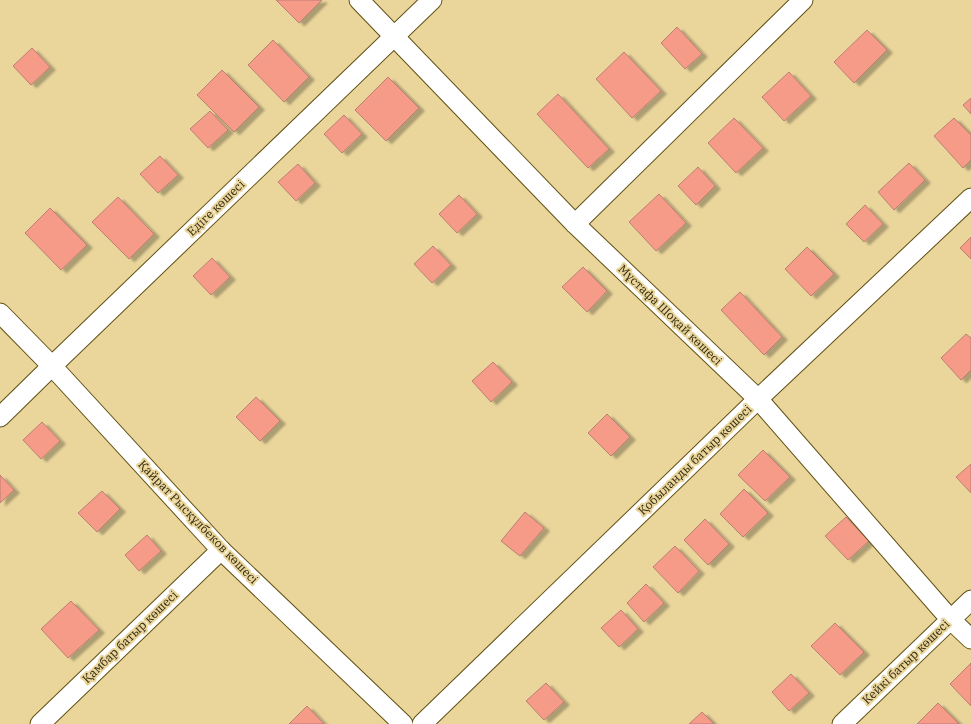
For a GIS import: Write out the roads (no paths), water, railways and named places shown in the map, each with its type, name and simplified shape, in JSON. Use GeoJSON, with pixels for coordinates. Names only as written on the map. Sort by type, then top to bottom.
{"type":"FeatureCollection","features":[{"type":"Feature","properties":{"kind":"street","name":"Мұстафа Шоқай көшесі"},"geometry":{"type":"LineString","coordinates":[[359,0],[575,224],[758,399],[951,620],[971,639]]}},
{"type":"Feature","properties":{"kind":"street","name":"Едіге көшесі"},"geometry":{"type":"LineString","coordinates":[[0,417],[432,0]]}},
{"type":"Feature","properties":{"kind":"street"},"geometry":{"type":"LineString","coordinates":[[575,224],[804,0]]}},
{"type":"Feature","properties":{"kind":"street","name":"Қобыланды батыр көшесі"},"geometry":{"type":"LineString","coordinates":[[422,724],[758,399],[971,198]]}},
{"type":"Feature","properties":{"kind":"street","name":"Қайрат Рысқұлбеков көшесі"},"geometry":{"type":"LineString","coordinates":[[0,313],[52,366],[221,550],[403,724]]}},
{"type":"Feature","properties":{"kind":"street","name":"Қамбар батыр көшесі"},"geometry":{"type":"LineString","coordinates":[[40,724],[221,550]]}},
{"type":"Feature","properties":{"kind":"street","name":"Кейкі батыр көшесі"},"geometry":{"type":"LineString","coordinates":[[842,724],[971,600]]}}]}
